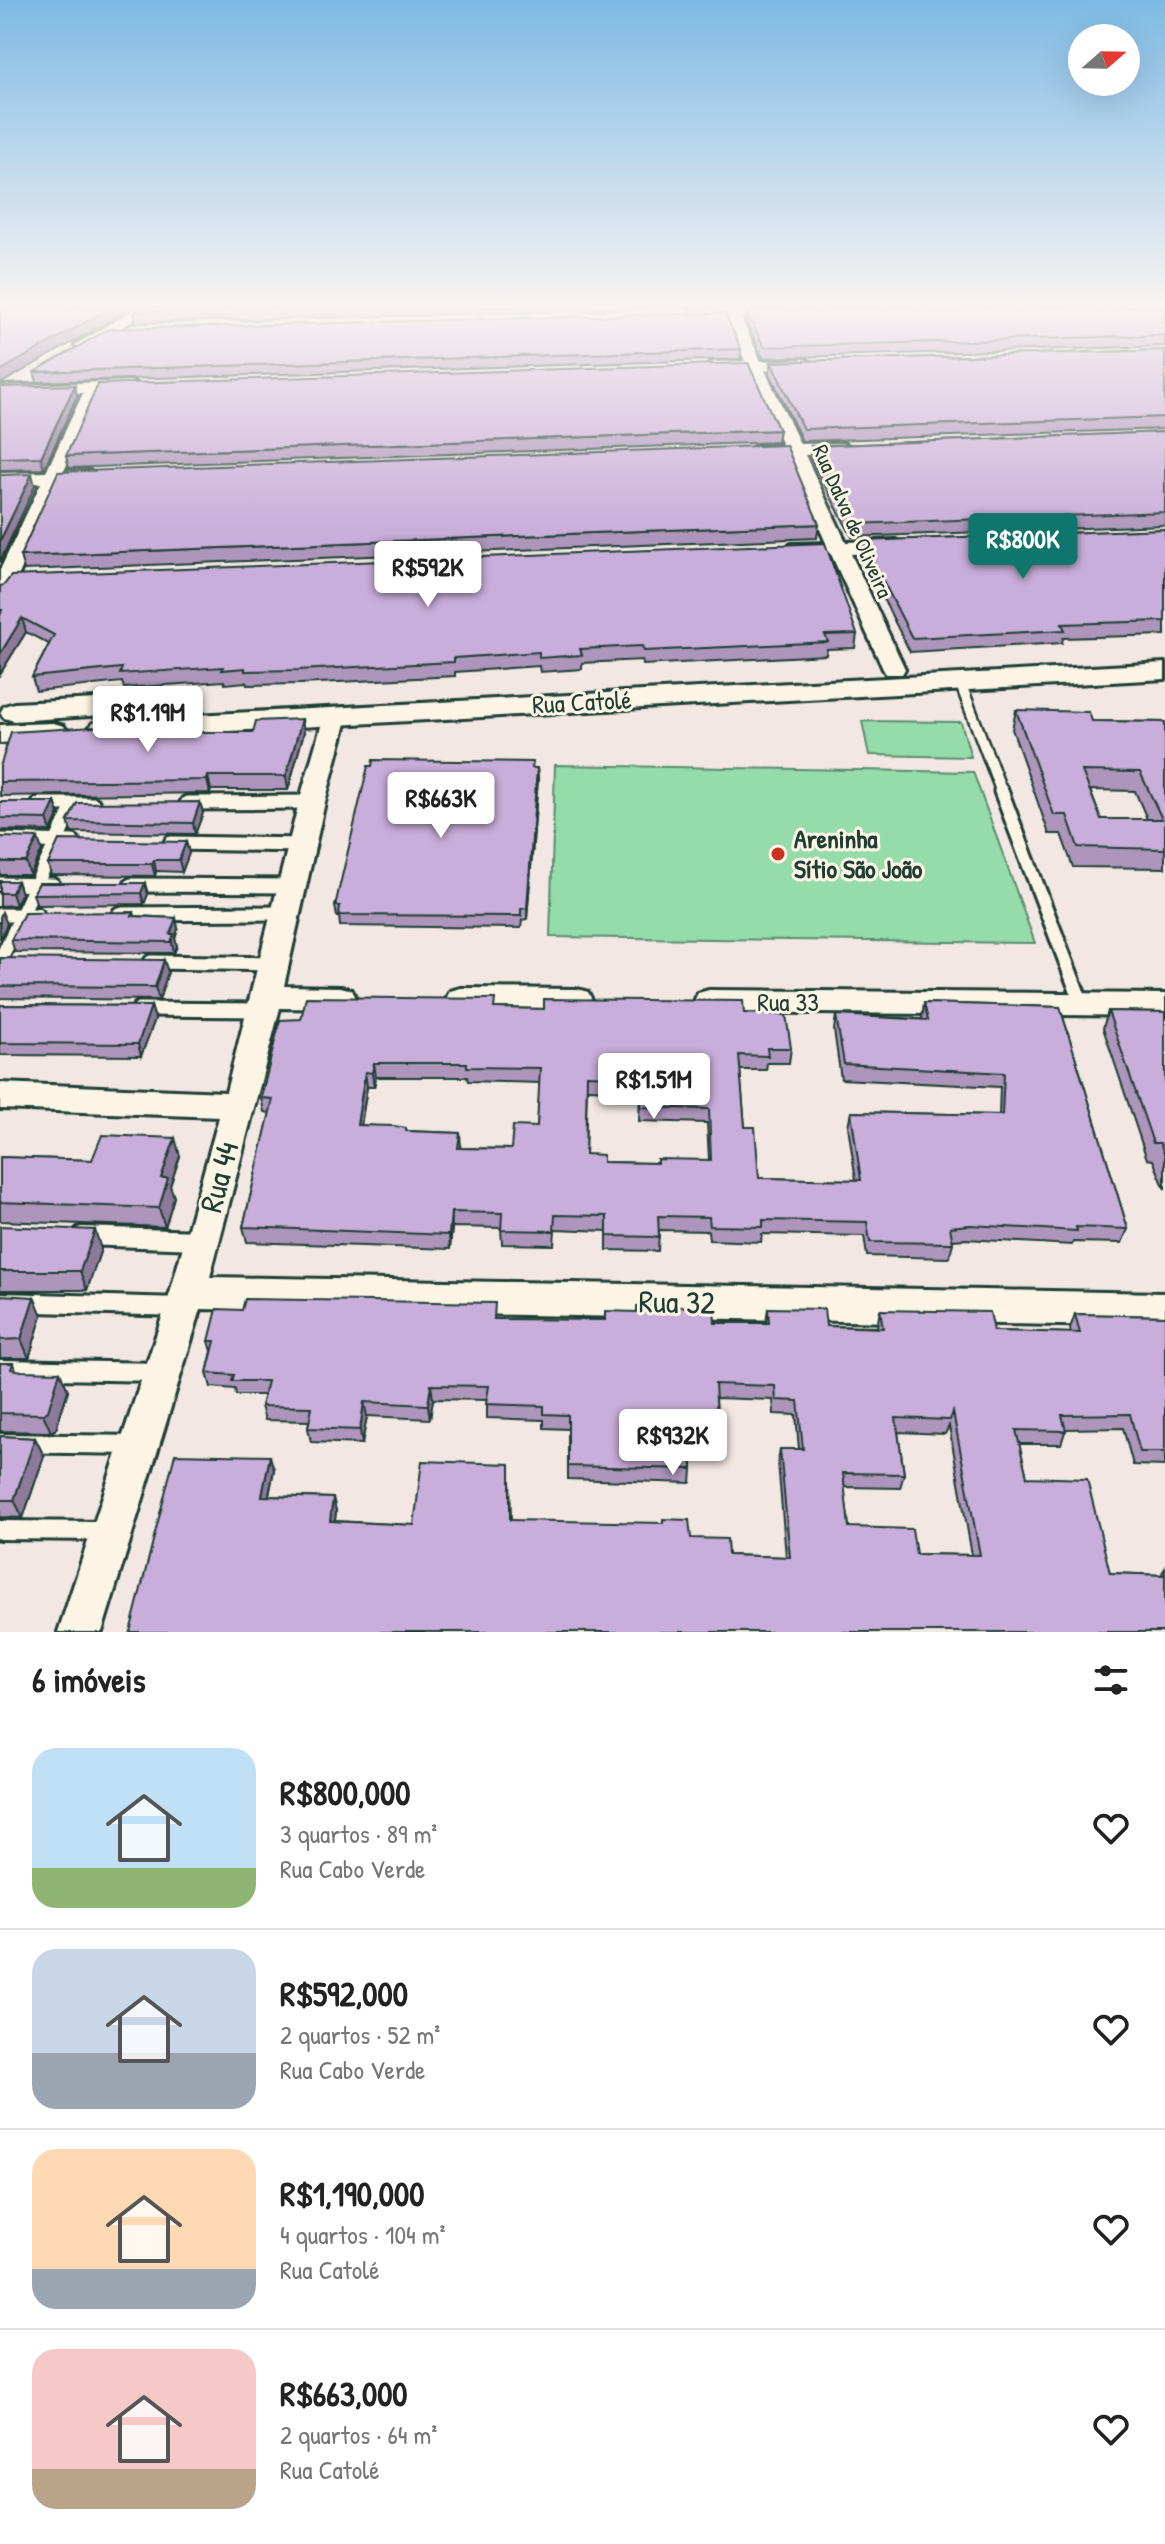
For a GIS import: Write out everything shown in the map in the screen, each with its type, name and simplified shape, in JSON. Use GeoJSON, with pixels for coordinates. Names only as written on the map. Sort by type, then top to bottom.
{"type":"FeatureCollection","features":[{"type":"Feature","properties":{"kind":"street"},"geometry":{"type":"LineString","coordinates":[[1,394],[18,383]]}},
{"type":"Feature","properties":{"kind":"street","name":"Rua Dalva de Oliveira"},"geometry":{"type":"LineString","coordinates":[[763,383],[894,669]]}},
{"type":"Feature","properties":{"kind":"street"},"geometry":{"type":"LineString","coordinates":[[1,394],[147,390]]}},
{"type":"Feature","properties":{"kind":"street"},"geometry":{"type":"LineString","coordinates":[[2,584],[54,478],[91,392]]}},
{"type":"Feature","properties":{"kind":"street"},"geometry":{"type":"LineString","coordinates":[[732,452],[856,447]]}},
{"type":"Feature","properties":{"kind":"street"},"geometry":{"type":"LineString","coordinates":[[0,479],[101,476]]}},
{"type":"Feature","properties":{"kind":"street"},"geometry":{"type":"LineString","coordinates":[[776,551],[916,545]]}},
{"type":"Feature","properties":{"kind":"street"},"geometry":{"type":"LineString","coordinates":[[2,584],[37,579]]}},
{"type":"Feature","properties":{"kind":"street","name":"Rua Catolé"},"geometry":{"type":"LineString","coordinates":[[0,712],[1165,654]]}},
{"type":"Feature","properties":{"kind":"street","name":"Rua Catolé"},"geometry":{"type":"LineString","coordinates":[[0,734],[1165,671]]}},
{"type":"Feature","properties":{"kind":"street","name":"Rua 44"},"geometry":{"type":"LineString","coordinates":[[80,1632],[186,1300],[266,1003],[312,802],[336,716]]}},
{"type":"Feature","properties":{"kind":"street"},"geometry":{"type":"LineString","coordinates":[[266,1003],[363,998]]}},
{"type":"Feature","properties":{"kind":"street"},"geometry":{"type":"LineString","coordinates":[[427,999],[603,1000]]}},
{"type":"Feature","properties":{"kind":"street","name":"Rua 33"},"geometry":{"type":"LineString","coordinates":[[682,1001],[1165,1005]]}},
{"type":"Feature","properties":{"kind":"street"},"geometry":{"type":"LineString","coordinates":[[0,1096],[239,1105]]}},
{"type":"Feature","properties":{"kind":"street","name":"Rua 32"},"geometry":{"type":"LineString","coordinates":[[186,1300],[1165,1310]]}},
{"type":"Feature","properties":{"kind":"lane"},"geometry":{"type":"LineString","coordinates":[[960,682],[1082,1004]]}},
{"type":"Feature","properties":{"kind":"lane"},"geometry":{"type":"LineString","coordinates":[[170,803],[312,802]]}},
{"type":"Feature","properties":{"kind":"lane"},"geometry":{"type":"LineString","coordinates":[[16,961],[0,961],[74,804]]}},
{"type":"Feature","properties":{"kind":"lane"},"geometry":{"type":"LineString","coordinates":[[30,805],[106,804]]}},
{"type":"Feature","properties":{"kind":"lane"},"geometry":{"type":"LineString","coordinates":[[0,840],[88,842]]}},
{"type":"Feature","properties":{"kind":"lane"},"geometry":{"type":"LineString","coordinates":[[150,843],[304,845]]}},
{"type":"Feature","properties":{"kind":"lane"},"geometry":{"type":"LineString","coordinates":[[0,884],[66,885]]}},
{"type":"Feature","properties":{"kind":"lane"},"geometry":{"type":"LineString","coordinates":[[112,885],[291,900]]}},
{"type":"Feature","properties":{"kind":"lane"},"geometry":{"type":"LineString","coordinates":[[102,914],[291,900]]}},
{"type":"Feature","properties":{"kind":"lane"},"geometry":{"type":"LineString","coordinates":[[0,915],[55,915]]}},
{"type":"Feature","properties":{"kind":"lane"},"geometry":{"type":"LineString","coordinates":[[138,962],[276,964]]}},
{"type":"Feature","properties":{"kind":"lane"},"geometry":{"type":"LineString","coordinates":[[124,1009],[266,1003]]}},
{"type":"Feature","properties":{"kind":"lane"},"geometry":{"type":"LineString","coordinates":[[62,1235],[202,1240]]}},
{"type":"Feature","properties":{"kind":"lane"},"geometry":{"type":"LineString","coordinates":[[0,1302],[186,1300]]}},
{"type":"Feature","properties":{"kind":"lane"},"geometry":{"type":"LineString","coordinates":[[0,1369],[163,1372]]}},
{"type":"Feature","properties":{"kind":"lane"},"geometry":{"type":"LineString","coordinates":[[0,1443],[140,1445]]}},
{"type":"Feature","properties":{"kind":"lane"},"geometry":{"type":"LineString","coordinates":[[0,1530],[113,1531]]}},
{"type":"Feature","properties":{"kind":"green space"},"geometry":{"type":"Polygon","coordinates":[[[862,721],[961,722],[971,757],[869,755],[862,721]]]}},
{"type":"Feature","properties":{"kind":"green space","name":"Areninha Sítio São João"},"geometry":{"type":"Polygon","coordinates":[[[555,765],[973,772],[1035,943],[550,937],[555,765]]]}},
{"type":"Feature","properties":{"kind":"building"},"geometry":{"type":"Polygon","coordinates":[[[757,383],[779,430],[66,456],[98,384],[757,383]]]}},
{"type":"Feature","properties":{"kind":"building"},"geometry":{"type":"Polygon","coordinates":[[[781,383],[1165,383],[1165,417],[803,429],[781,383]]]}},
{"type":"Feature","properties":{"kind":"building"},"geometry":{"type":"Polygon","coordinates":[[[75,385],[41,457],[0,458],[0,387],[75,385]]]}},
{"type":"Feature","properties":{"kind":"building"},"geometry":{"type":"Polygon","coordinates":[[[1165,432],[1165,512],[854,524],[811,446],[1165,432]]]}},
{"type":"Feature","properties":{"kind":"building"},"geometry":{"type":"Polygon","coordinates":[[[786,445],[819,524],[20,556],[58,472],[786,445]]]}},
{"type":"Feature","properties":{"kind":"building"},"geometry":{"type":"Polygon","coordinates":[[[32,474],[0,541],[0,475],[32,474]]]}},
{"type":"Feature","properties":{"kind":"building"},"geometry":{"type":"Polygon","coordinates":[[[1165,529],[1165,621],[1062,624],[1065,630],[912,638],[863,541],[1165,529]]]}},
{"type":"Feature","properties":{"kind":"building"},"geometry":{"type":"Polygon","coordinates":[[[825,543],[857,634],[825,635],[828,642],[644,651],[642,646],[580,649],[582,655],[539,658],[539,652],[454,658],[454,662],[298,670],[222,670],[223,667],[120,674],[122,668],[32,677],[54,635],[22,618],[0,654],[0,586],[11,576],[825,543]]]}},
{"type":"Feature","properties":{"kind":"building"},"geometry":{"type":"Polygon","coordinates":[[[1016,710],[1089,712],[1092,721],[1165,722],[1165,849],[1078,847],[1067,815],[1054,815],[1016,710]],[[1082,771],[1101,819],[1162,819],[1140,772],[1082,771]]]}},
{"type":"Feature","properties":{"kind":"building"},"geometry":{"type":"Polygon","coordinates":[[[302,719],[286,776],[0,782],[0,767],[11,732],[144,724],[142,732],[253,732],[256,721],[302,719]]]}},
{"type":"Feature","properties":{"kind":"building"},"geometry":{"type":"Polygon","coordinates":[[[373,760],[533,762],[532,768],[537,768],[527,908],[521,909],[521,916],[339,915],[340,906],[335,906],[368,766],[372,766],[373,760]]]}},
{"type":"Feature","properties":{"kind":"building"},"geometry":{"type":"Polygon","coordinates":[[[0,802],[55,802],[47,819],[0,818],[0,802]]]}},
{"type":"Feature","properties":{"kind":"building"},"geometry":{"type":"Polygon","coordinates":[[[200,802],[193,823],[68,821],[77,803],[200,802]]]}},
{"type":"Feature","properties":{"kind":"building"},"geometry":{"type":"Polygon","coordinates":[[[0,837],[38,838],[26,862],[0,862],[0,837]]]}},
{"type":"Feature","properties":{"kind":"building"},"geometry":{"type":"Polygon","coordinates":[[[59,840],[186,842],[179,860],[154,860],[152,864],[48,864],[59,840]]]}},
{"type":"Feature","properties":{"kind":"building"},"geometry":{"type":"Polygon","coordinates":[[[0,881],[17,881],[12,893],[0,893],[0,881]]]}},
{"type":"Feature","properties":{"kind":"building"},"geometry":{"type":"Polygon","coordinates":[[[39,883],[145,883],[141,893],[33,894],[39,883]]]}},
{"type":"Feature","properties":{"kind":"building"},"geometry":{"type":"Polygon","coordinates":[[[134,912],[132,916],[176,918],[170,934],[174,934],[171,942],[11,940],[24,913],[134,912]]]}},
{"type":"Feature","properties":{"kind":"building"},"geometry":{"type":"Polygon","coordinates":[[[0,958],[164,960],[155,987],[0,986],[0,958]]]}},
{"type":"Feature","properties":{"kind":"building"},"geometry":{"type":"Polygon","coordinates":[[[306,997],[495,999],[494,1008],[544,1009],[544,999],[743,1001],[744,1013],[786,1015],[791,1048],[767,1048],[768,1056],[739,1055],[745,1127],[755,1127],[759,1178],[861,1180],[851,1112],[1002,1115],[1004,1073],[844,1064],[836,1015],[928,1020],[924,1003],[1060,1007],[1128,1229],[1076,1227],[1077,1231],[970,1225],[950,1227],[953,1243],[870,1242],[867,1222],[763,1220],[763,1227],[710,1226],[709,1217],[658,1216],[659,1237],[607,1236],[607,1216],[555,1215],[554,1231],[501,1230],[502,1213],[451,1212],[449,1235],[243,1227],[273,1099],[261,1098],[280,1020],[301,1019],[306,997]],[[374,1063],[372,1073],[365,1072],[357,1125],[460,1133],[458,1148],[511,1149],[513,1126],[537,1127],[540,1068],[467,1067],[467,1063],[374,1063]],[[587,1075],[585,1154],[603,1155],[603,1162],[711,1160],[709,1109],[640,1107],[641,1077],[587,1075]]]}},
{"type":"Feature","properties":{"kind":"building"},"geometry":{"type":"Polygon","coordinates":[[[0,1005],[151,1006],[138,1044],[0,1043],[0,1005]]]}},
{"type":"Feature","properties":{"kind":"building"},"geometry":{"type":"Polygon","coordinates":[[[1108,1011],[1165,1012],[1165,1156],[1160,1143],[1153,1143],[1108,1011]]]}},
{"type":"Feature","properties":{"kind":"building"},"geometry":{"type":"Polygon","coordinates":[[[102,1135],[175,1138],[161,1178],[168,1178],[159,1208],[0,1202],[0,1157],[92,1160],[102,1135]]]}},
{"type":"Feature","properties":{"kind":"building"},"geometry":{"type":"Polygon","coordinates":[[[0,1226],[95,1230],[80,1271],[0,1271],[0,1226]]]}},
{"type":"Feature","properties":{"kind":"building"},"geometry":{"type":"Polygon","coordinates":[[[0,1295],[34,1297],[21,1339],[0,1340],[0,1295]]]}},
{"type":"Feature","properties":{"kind":"building"},"geometry":{"type":"Polygon","coordinates":[[[245,1299],[495,1303],[494,1319],[605,1320],[605,1311],[637,1312],[637,1306],[714,1307],[715,1323],[769,1323],[768,1308],[824,1309],[826,1326],[883,1328],[880,1310],[990,1312],[994,1331],[1080,1333],[1075,1314],[1165,1316],[1165,1452],[1140,1452],[1130,1414],[1062,1415],[1066,1431],[1016,1430],[1027,1477],[1087,1479],[1110,1573],[1165,1575],[1165,1632],[130,1632],[175,1454],[270,1456],[262,1496],[333,1498],[330,1521],[414,1525],[422,1461],[510,1464],[510,1520],[663,1523],[663,1519],[689,1520],[691,1538],[727,1539],[728,1555],[790,1557],[780,1449],[803,1449],[798,1401],[776,1400],[775,1386],[715,1384],[718,1432],[691,1434],[692,1469],[568,1466],[568,1415],[544,1414],[544,1406],[486,1404],[489,1386],[431,1385],[428,1405],[364,1402],[360,1430],[308,1428],[312,1407],[261,1406],[267,1381],[232,1381],[234,1375],[207,1373],[215,1341],[209,1341],[217,1309],[242,1310],[245,1299]],[[953,1412],[950,1420],[896,1418],[904,1474],[843,1473],[849,1527],[912,1529],[916,1554],[980,1555],[953,1412]]]}},
{"type":"Feature","properties":{"kind":"building"},"geometry":{"type":"Polygon","coordinates":[[[0,1363],[13,1363],[11,1369],[22,1371],[60,1372],[48,1411],[43,1414],[0,1413],[0,1363]]]}},
{"type":"Feature","properties":{"kind":"building"},"geometry":{"type":"Polygon","coordinates":[[[0,1436],[35,1438],[14,1500],[0,1500],[0,1436]]]}},
{"type":"Feature","properties":{"kind":"place","name":"Areninha Sítio São João"},"geometry":{"type":"Point","coordinates":[778,854]}}]}
